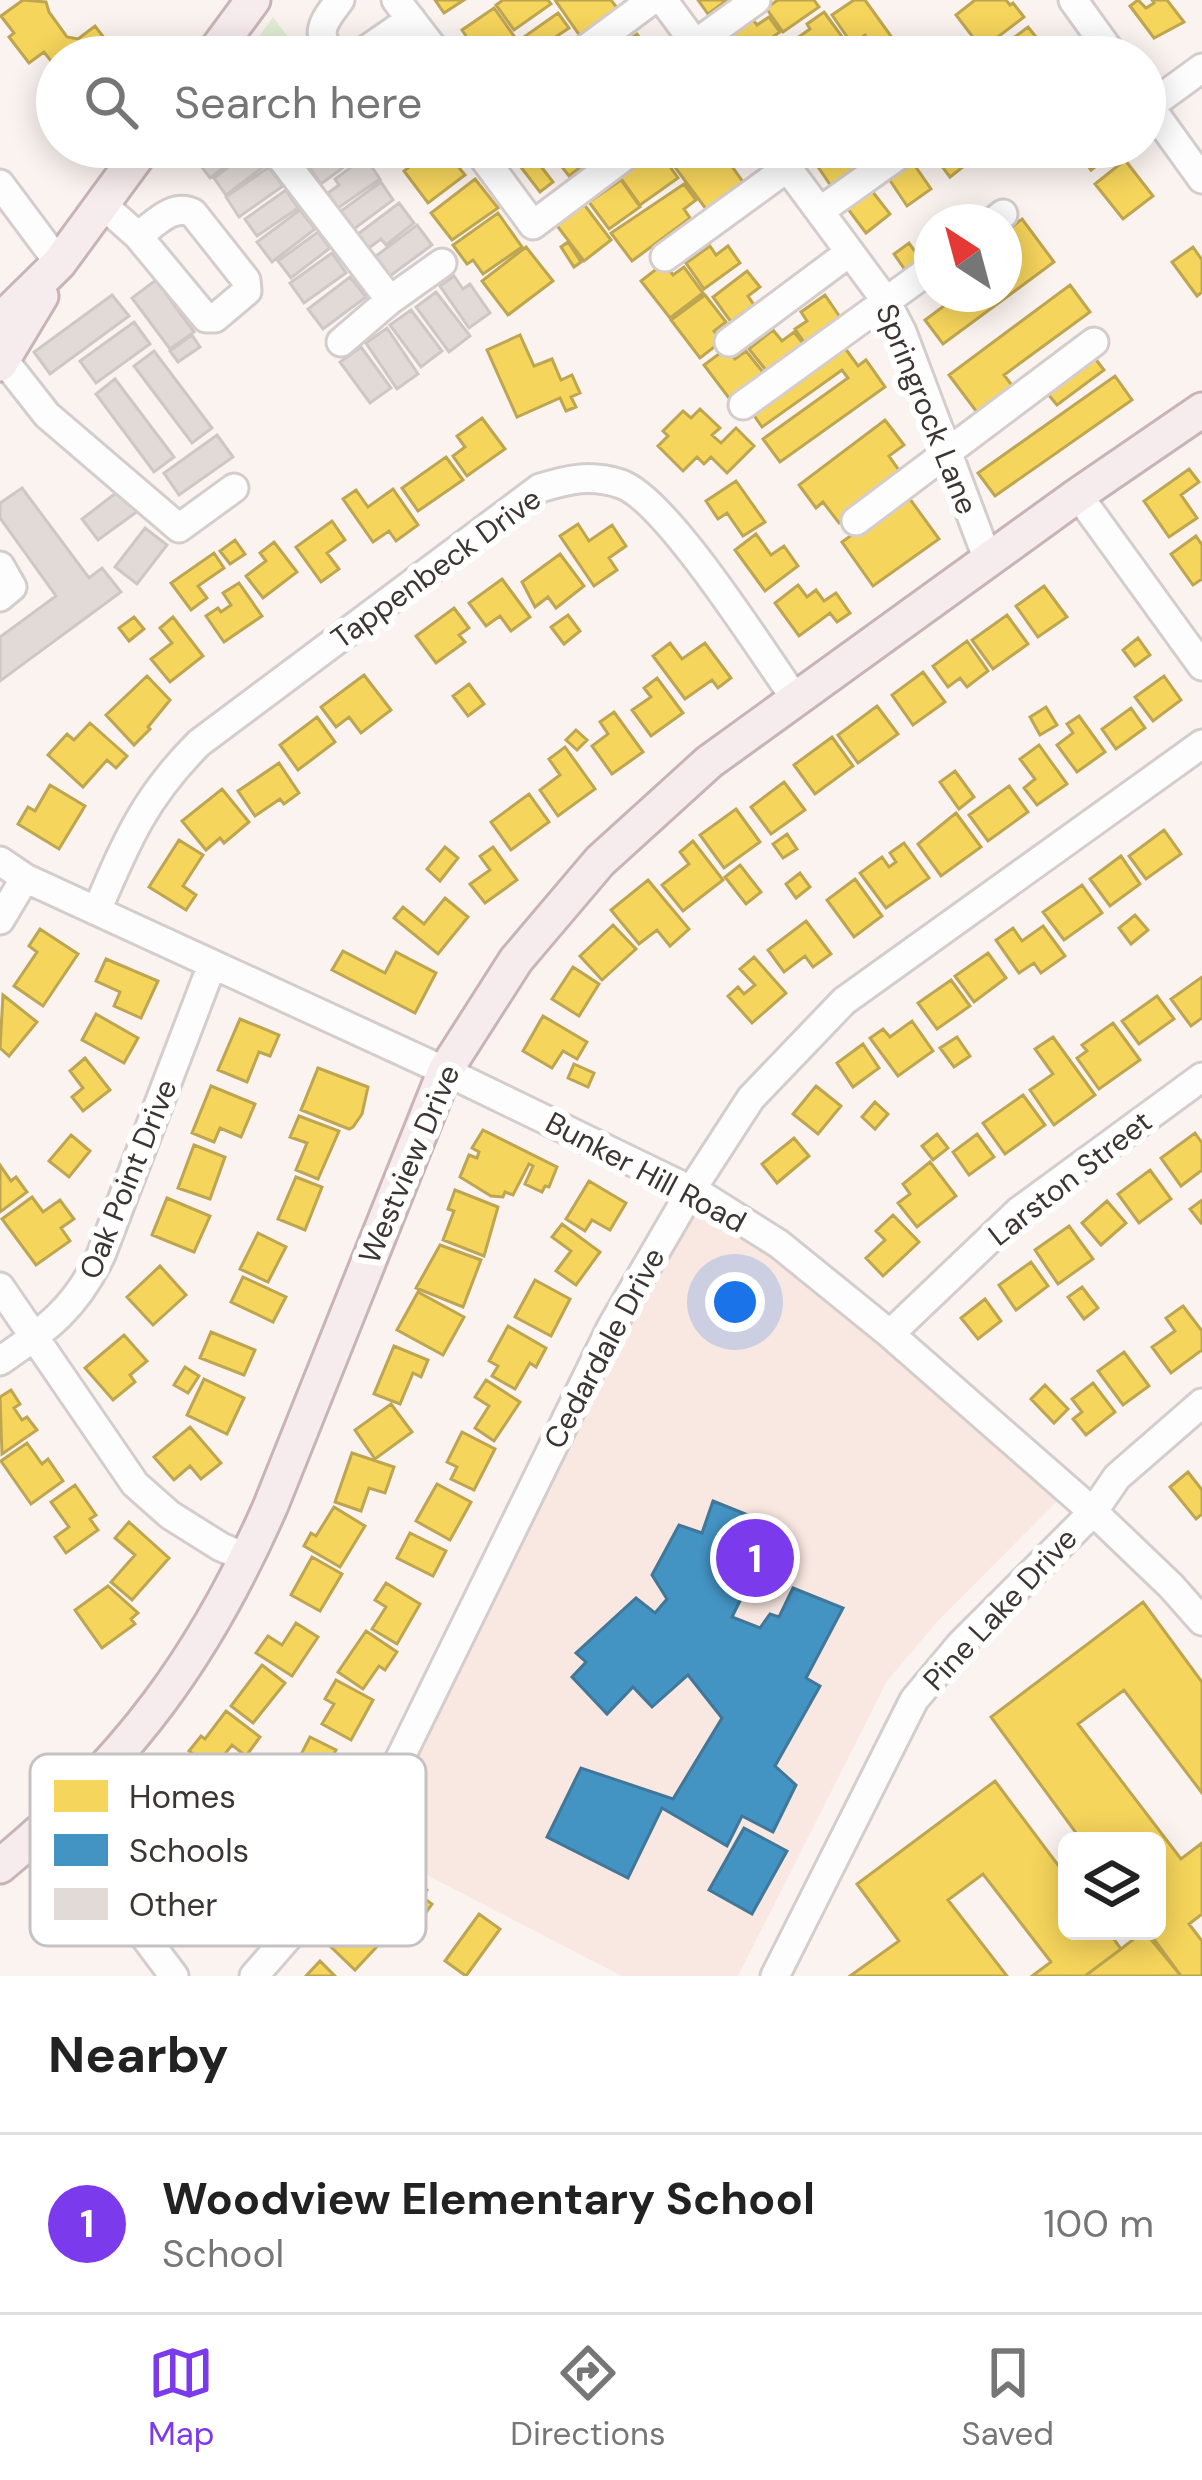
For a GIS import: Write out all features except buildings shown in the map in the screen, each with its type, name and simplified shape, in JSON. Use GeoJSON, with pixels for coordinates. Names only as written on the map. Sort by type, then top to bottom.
{"type":"FeatureCollection","features":[{"type":"Feature","properties":{"kind":"main road"},"geometry":{"type":"LineString","coordinates":[[226,36],[253,0]]}},
{"type":"Feature","properties":{"kind":"main road"},"geometry":{"type":"LineString","coordinates":[[2,362],[59,263],[129,168]]}},
{"type":"Feature","properties":{"kind":"main road"},"geometry":{"type":"LineString","coordinates":[[0,321],[59,263]]}},
{"type":"Feature","properties":{"kind":"main road","name":"Westview Drive"},"geometry":{"type":"LineString","coordinates":[[118,1754],[148,1721],[202,1643],[248,1558],[445,1071],[516,960],[600,861],[709,762],[1202,410]]}},
{"type":"Feature","properties":{"kind":"main road","name":"Westview Drive"},"geometry":{"type":"LineString","coordinates":[[0,1866],[30,1842]]}},
{"type":"Feature","properties":{"kind":"street"},"geometry":{"type":"LineString","coordinates":[[320,36],[321,24],[340,0]]}},
{"type":"Feature","properties":{"kind":"street"},"geometry":{"type":"LineString","coordinates":[[603,36],[652,0]]}},
{"type":"Feature","properties":{"kind":"street"},"geometry":{"type":"LineString","coordinates":[[663,0],[690,36]]}},
{"type":"Feature","properties":{"kind":"street"},"geometry":{"type":"LineString","coordinates":[[716,36],[756,0]]}},
{"type":"Feature","properties":{"kind":"street"},"geometry":{"type":"LineString","coordinates":[[1073,0],[1099,36]]}},
{"type":"Feature","properties":{"kind":"street"},"geometry":{"type":"LineString","coordinates":[[377,36],[404,9],[424,36]]}},
{"type":"Feature","properties":{"kind":"street"},"geometry":{"type":"LineString","coordinates":[[1166,91],[1202,68]]}},
{"type":"Feature","properties":{"kind":"street"},"geometry":{"type":"LineString","coordinates":[[1166,128],[1202,178]]}},
{"type":"Feature","properties":{"kind":"street"},"geometry":{"type":"LineString","coordinates":[[289,168],[390,300]]}},
{"type":"Feature","properties":{"kind":"street"},"geometry":{"type":"LineString","coordinates":[[491,168],[533,225],[610,168]]}},
{"type":"Feature","properties":{"kind":"street"},"geometry":{"type":"LineString","coordinates":[[665,257],[767,168]]}},
{"type":"Feature","properties":{"kind":"street","name":"Springrock Lane"},"geometry":{"type":"LineString","coordinates":[[788,168],[886,301],[902,332],[988,560]]}},
{"type":"Feature","properties":{"kind":"street"},"geometry":{"type":"LineString","coordinates":[[820,212],[881,168]]}},
{"type":"Feature","properties":{"kind":"street"},"geometry":{"type":"LineString","coordinates":[[0,184],[59,263]]}},
{"type":"Feature","properties":{"kind":"street"},"geometry":{"type":"LineString","coordinates":[[102,204],[138,236]]}},
{"type":"Feature","properties":{"kind":"street"},"geometry":{"type":"LineString","coordinates":[[729,343],[850,252]]}},
{"type":"Feature","properties":{"kind":"street"},"geometry":{"type":"LineString","coordinates":[[340,343],[442,263]]}},
{"type":"Feature","properties":{"kind":"street"},"geometry":{"type":"LineString","coordinates":[[743,405],[914,281]]}},
{"type":"Feature","properties":{"kind":"street"},"geometry":{"type":"LineString","coordinates":[[856,520],[1094,342]]}},
{"type":"Feature","properties":{"kind":"street"},"geometry":{"type":"LineString","coordinates":[[2,362],[47,416],[179,528],[234,488]]}},
{"type":"Feature","properties":{"kind":"street","name":"Tappenbeck Drive"},"geometry":{"type":"LineString","coordinates":[[97,910],[134,823],[164,778],[200,743],[540,488],[582,475],[626,486],[664,515],[795,698]]}},
{"type":"Feature","properties":{"kind":"street"},"geometry":{"type":"LineString","coordinates":[[1078,495],[1202,667]]}},
{"type":"Feature","properties":{"kind":"street"},"geometry":{"type":"LineString","coordinates":[[0,566],[12,587],[0,597]]}},
{"type":"Feature","properties":{"kind":"street","name":"Cedardale Drive"},"geometry":{"type":"LineString","coordinates":[[402,1754],[583,1382],[692,1189],[751,1098],[844,1001],[1202,744]]}},
{"type":"Feature","properties":{"kind":"street","name":"Bunker Hill Road"},"geometry":{"type":"LineString","coordinates":[[0,861],[25,878],[692,1189],[779,1244],[890,1334],[1093,1512],[1202,1621]]}},
{"type":"Feature","properties":{"kind":"street"},"geometry":{"type":"LineString","coordinates":[[0,920],[25,878]]}},
{"type":"Feature","properties":{"kind":"street","name":"Oak Point Drive"},"geometry":{"type":"LineString","coordinates":[[0,1360],[34,1338],[83,1292],[212,965]]}},
{"type":"Feature","properties":{"kind":"street","name":"Larston Street"},"geometry":{"type":"LineString","coordinates":[[890,1334],[1018,1210],[1202,1077]]}},
{"type":"Feature","properties":{"kind":"street"},"geometry":{"type":"LineString","coordinates":[[0,1287],[135,1484],[170,1514],[221,1547],[248,1558]]}},
{"type":"Feature","properties":{"kind":"street","name":"Pine Lake Drive"},"geometry":{"type":"LineString","coordinates":[[775,1976],[914,1700],[960,1645],[1093,1512],[1117,1477],[1202,1403]]}},
{"type":"Feature","properties":{"kind":"street"},"geometry":{"type":"LineString","coordinates":[[152,1946],[174,1976]]}},
{"type":"Feature","properties":{"kind":"street","name":"Cedardale Drive"},"geometry":{"type":"LineString","coordinates":[[254,1976],[280,1946]]}},
{"type":"Feature","properties":{"kind":"shaded area"},"geometry":{"type":"Polygon","coordinates":[[[696,1207],[771,1254],[882,1343],[1058,1500],[936,1623],[887,1681],[738,1976],[622,1976],[426,1874],[426,1754],[416,1754],[623,1332],[696,1207]]]}},
{"type":"Feature","properties":{"kind":"green space"},"geometry":{"type":"Polygon","coordinates":[[[273,17],[287,36],[259,36],[273,17]]]}},
{"type":"Feature","properties":{"kind":"place","name":"Woodview Elementary School"},"geometry":{"type":"Point","coordinates":[755,1558]}}]}
